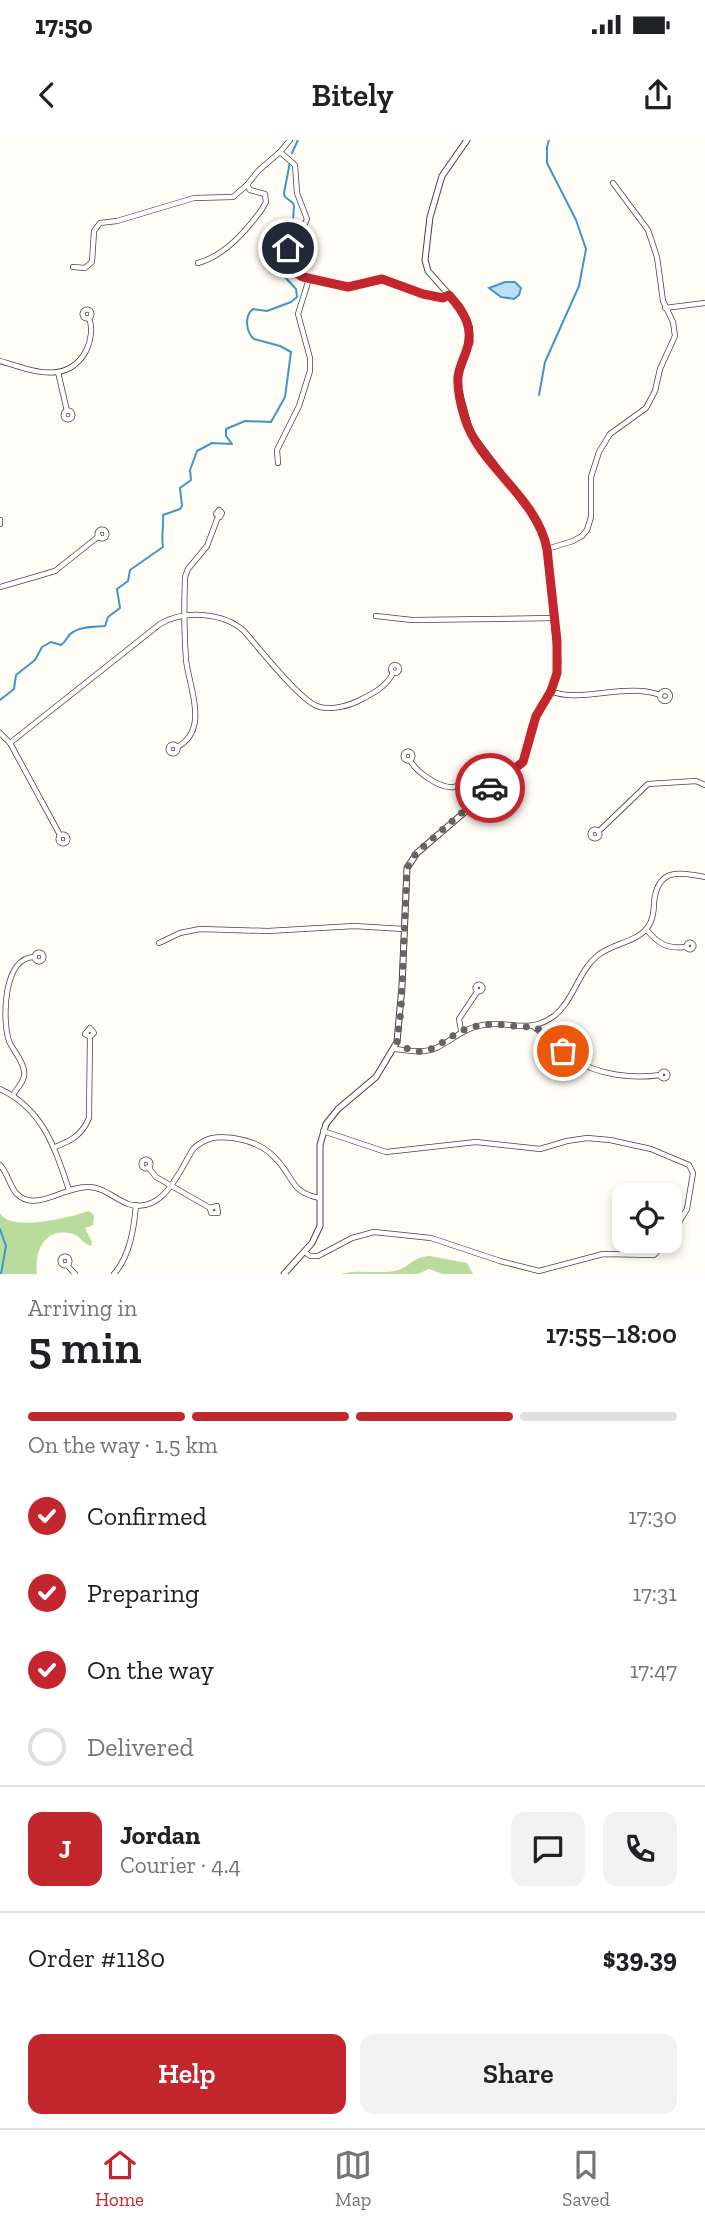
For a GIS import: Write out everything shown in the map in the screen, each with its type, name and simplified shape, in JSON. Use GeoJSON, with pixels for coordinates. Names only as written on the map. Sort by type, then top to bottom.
{"type":"FeatureCollection","features":[{"type":"Feature","properties":{"kind":"street"},"geometry":{"type":"LineString","coordinates":[[73,267],[85,268],[92,262],[94,231],[100,223],[124,219],[194,198],[233,197],[290,140]]}},
{"type":"Feature","properties":{"kind":"street"},"geometry":{"type":"LineString","coordinates":[[284,1274],[305,1252],[318,1231],[321,1195],[320,1145],[323,1131],[338,1110],[376,1077],[397,1042],[401,1011],[405,880],[411,860],[523,762],[536,716],[551,691],[558,662],[547,549],[543,533],[535,518],[479,446],[466,423],[459,398],[458,375],[471,334],[463,312],[428,271],[425,255],[430,216],[442,176],[467,140]]}},
{"type":"Feature","properties":{"kind":"street"},"geometry":{"type":"LineString","coordinates":[[280,152],[295,165],[297,193],[307,219],[302,231],[286,252],[286,262],[297,274],[348,287],[382,279],[423,294],[443,298],[449,295]]}},
{"type":"Feature","properties":{"kind":"street"},"geometry":{"type":"LineString","coordinates":[[547,549],[573,541],[587,530],[591,516],[591,477],[599,452],[610,434],[642,412],[652,399],[660,369],[675,336],[673,322],[665,308],[651,236],[645,224],[613,183]]}},
{"type":"Feature","properties":{"kind":"street"},"geometry":{"type":"LineString","coordinates":[[198,263],[207,261],[223,250],[262,209],[266,202],[265,194],[250,190],[247,185]]}},
{"type":"Feature","properties":{"kind":"street"},"geometry":{"type":"LineString","coordinates":[[278,463],[276,453],[299,405],[310,371],[310,358],[298,314],[309,279]]}},
{"type":"Feature","properties":{"kind":"street"},"geometry":{"type":"LineString","coordinates":[[665,308],[705,303]]}},
{"type":"Feature","properties":{"kind":"street"},"geometry":{"type":"LineString","coordinates":[[0,361],[35,372],[58,372],[74,365],[86,351],[91,328],[89,318]]}},
{"type":"Feature","properties":{"kind":"street"},"geometry":{"type":"LineString","coordinates":[[58,372],[67,411]]}},
{"type":"Feature","properties":{"kind":"street"},"geometry":{"type":"LineString","coordinates":[[177,747],[184,743],[190,733],[196,709],[186,661],[186,574],[207,546],[218,517]]}},
{"type":"Feature","properties":{"kind":"street"},"geometry":{"type":"LineString","coordinates":[[0,587],[55,571],[99,536]]}},
{"type":"Feature","properties":{"kind":"street"},"geometry":{"type":"LineString","coordinates":[[376,616],[412,620],[555,618]]}},
{"type":"Feature","properties":{"kind":"street"},"geometry":{"type":"LineString","coordinates":[[10,743],[159,624],[176,618],[218,617],[237,625],[304,698],[319,707],[331,708],[356,703],[386,685],[393,673]]}},
{"type":"Feature","properties":{"kind":"street"},"geometry":{"type":"LineString","coordinates":[[551,691],[560,695],[614,691],[649,691],[660,695]]}},
{"type":"Feature","properties":{"kind":"street"},"geometry":{"type":"LineString","coordinates":[[0,733],[10,743],[60,835]]}},
{"type":"Feature","properties":{"kind":"street"},"geometry":{"type":"LineString","coordinates":[[410,761],[417,770],[448,786],[457,786],[469,779],[476,779],[489,789]]}},
{"type":"Feature","properties":{"kind":"street"},"geometry":{"type":"LineString","coordinates":[[598,832],[648,784],[696,781],[705,785]]}},
{"type":"Feature","properties":{"kind":"street"},"geometry":{"type":"LineString","coordinates":[[534,1027],[560,1010],[581,974],[596,957],[611,946],[634,938],[646,929],[653,915],[656,890],[663,879],[676,873],[705,877]]}},
{"type":"Feature","properties":{"kind":"street"},"geometry":{"type":"LineString","coordinates":[[159,943],[180,933],[200,929],[268,931],[354,926],[404,929]]}},
{"type":"Feature","properties":{"kind":"street"},"geometry":{"type":"LineString","coordinates":[[646,929],[656,942],[674,948],[686,947]]}},
{"type":"Feature","properties":{"kind":"street"},"geometry":{"type":"LineString","coordinates":[[13,1095],[24,1075],[24,1069],[6,1031],[10,978],[12,970],[22,959],[35,957]]}},
{"type":"Feature","properties":{"kind":"street"},"geometry":{"type":"LineString","coordinates":[[461,1031],[459,1019],[477,992]]}},
{"type":"Feature","properties":{"kind":"street"},"geometry":{"type":"LineString","coordinates":[[394,1049],[417,1052],[435,1048],[461,1031],[485,1024],[534,1027],[573,1059],[590,1068],[625,1076],[661,1075]]}},
{"type":"Feature","properties":{"kind":"street"},"geometry":{"type":"LineString","coordinates":[[55,1147],[75,1138],[84,1129],[89,1118],[90,1037]]}},
{"type":"Feature","properties":{"kind":"street"},"geometry":{"type":"LineString","coordinates":[[397,1042],[407,1050]]}},
{"type":"Feature","properties":{"kind":"street"},"geometry":{"type":"LineString","coordinates":[[0,1089],[13,1095],[33,1113],[49,1134],[69,1190]]}},
{"type":"Feature","properties":{"kind":"street"},"geometry":{"type":"LineString","coordinates":[[323,1131],[386,1152],[477,1142],[540,1149],[576,1139],[610,1140],[650,1149],[682,1161],[692,1169],[693,1179],[687,1209],[682,1217]]}},
{"type":"Feature","properties":{"kind":"street"},"geometry":{"type":"LineString","coordinates":[[0,1165],[16,1192],[26,1199],[35,1201],[69,1190],[92,1187],[136,1205],[153,1202],[165,1194],[193,1149],[205,1139],[223,1137],[247,1141],[263,1148],[280,1163],[297,1189],[307,1194],[321,1195]]}},
{"type":"Feature","properties":{"kind":"street"},"geometry":{"type":"LineString","coordinates":[[148,1167],[152,1174],[210,1208]]}},
{"type":"Feature","properties":{"kind":"street"},"geometry":{"type":"LineString","coordinates":[[116,1273],[131,1238],[136,1205]]}},
{"type":"Feature","properties":{"kind":"street"},"geometry":{"type":"LineString","coordinates":[[305,1252],[310,1256],[318,1256],[360,1234],[381,1232],[431,1238],[540,1271],[603,1254],[656,1253]]}},
{"type":"Feature","properties":{"kind":"street"},"geometry":{"type":"LineString","coordinates":[[67,1265],[75,1274]]}},
{"type":"Feature","properties":{"kind":"green space"},"geometry":{"type":"Polygon","coordinates":[[[89,1211],[94,1215],[93,1225],[85,1228],[92,1242],[91,1246],[73,1234],[55,1234],[43,1242],[37,1257],[37,1274],[0,1274],[0,1213],[6,1219],[28,1223],[56,1220],[89,1211]]]}},
{"type":"Feature","properties":{"kind":"green space"},"geometry":{"type":"Polygon","coordinates":[[[430,1256],[467,1263],[473,1274],[443,1274],[429,1269],[418,1274],[340,1274],[395,1271],[419,1258],[430,1256]]]}},
{"type":"Feature","properties":{"kind":"water"},"geometry":{"type":"Polygon","coordinates":[[[505,282],[515,282],[521,288],[514,299],[501,297],[489,288],[505,282]]]}},
{"type":"Feature","properties":{"kind":"waterway"},"geometry":{"type":"LineString","coordinates":[[292,153],[298,140]]}},
{"type":"Feature","properties":{"kind":"waterway"},"geometry":{"type":"LineString","coordinates":[[539,395],[545,362],[579,286],[586,249],[576,220],[547,163],[549,140]]}},
{"type":"Feature","properties":{"kind":"waterway"},"geometry":{"type":"LineString","coordinates":[[0,700],[14,689],[16,675],[35,660],[42,647],[51,642],[61,645],[71,633],[80,629],[105,626],[108,617],[120,608],[117,589],[128,581],[130,570],[163,547],[163,515],[182,506],[180,488],[191,480],[190,470],[197,451],[212,443],[232,444],[226,436],[226,429],[245,421],[271,422],[285,397],[291,352],[254,339],[247,324],[253,309],[267,311],[297,297],[296,289],[284,276],[271,248],[276,240],[292,234],[294,206],[284,193],[290,162]]}},
{"type":"Feature","properties":{"kind":"waterway"},"geometry":{"type":"LineString","coordinates":[[0,1229],[6,1246],[1,1274]]}},
{"type":"Feature","properties":{"kind":"way so far"},"geometry":{"type":"LineString","coordinates":[[490,788],[416,853],[407,868],[401,1011],[397,1042],[407,1050],[426,1051],[470,1027],[498,1024],[534,1027],[563,1051]]}},
{"type":"Feature","properties":{"kind":"route"},"geometry":{"type":"LineString","coordinates":[[288,248],[286,262],[291,270],[303,277],[339,287],[357,287],[382,279],[423,294],[443,298],[449,295],[467,320],[470,342],[458,375],[462,408],[470,432],[479,446],[531,513],[543,533],[558,652],[555,681],[532,726],[525,758],[490,788]]}}]}
